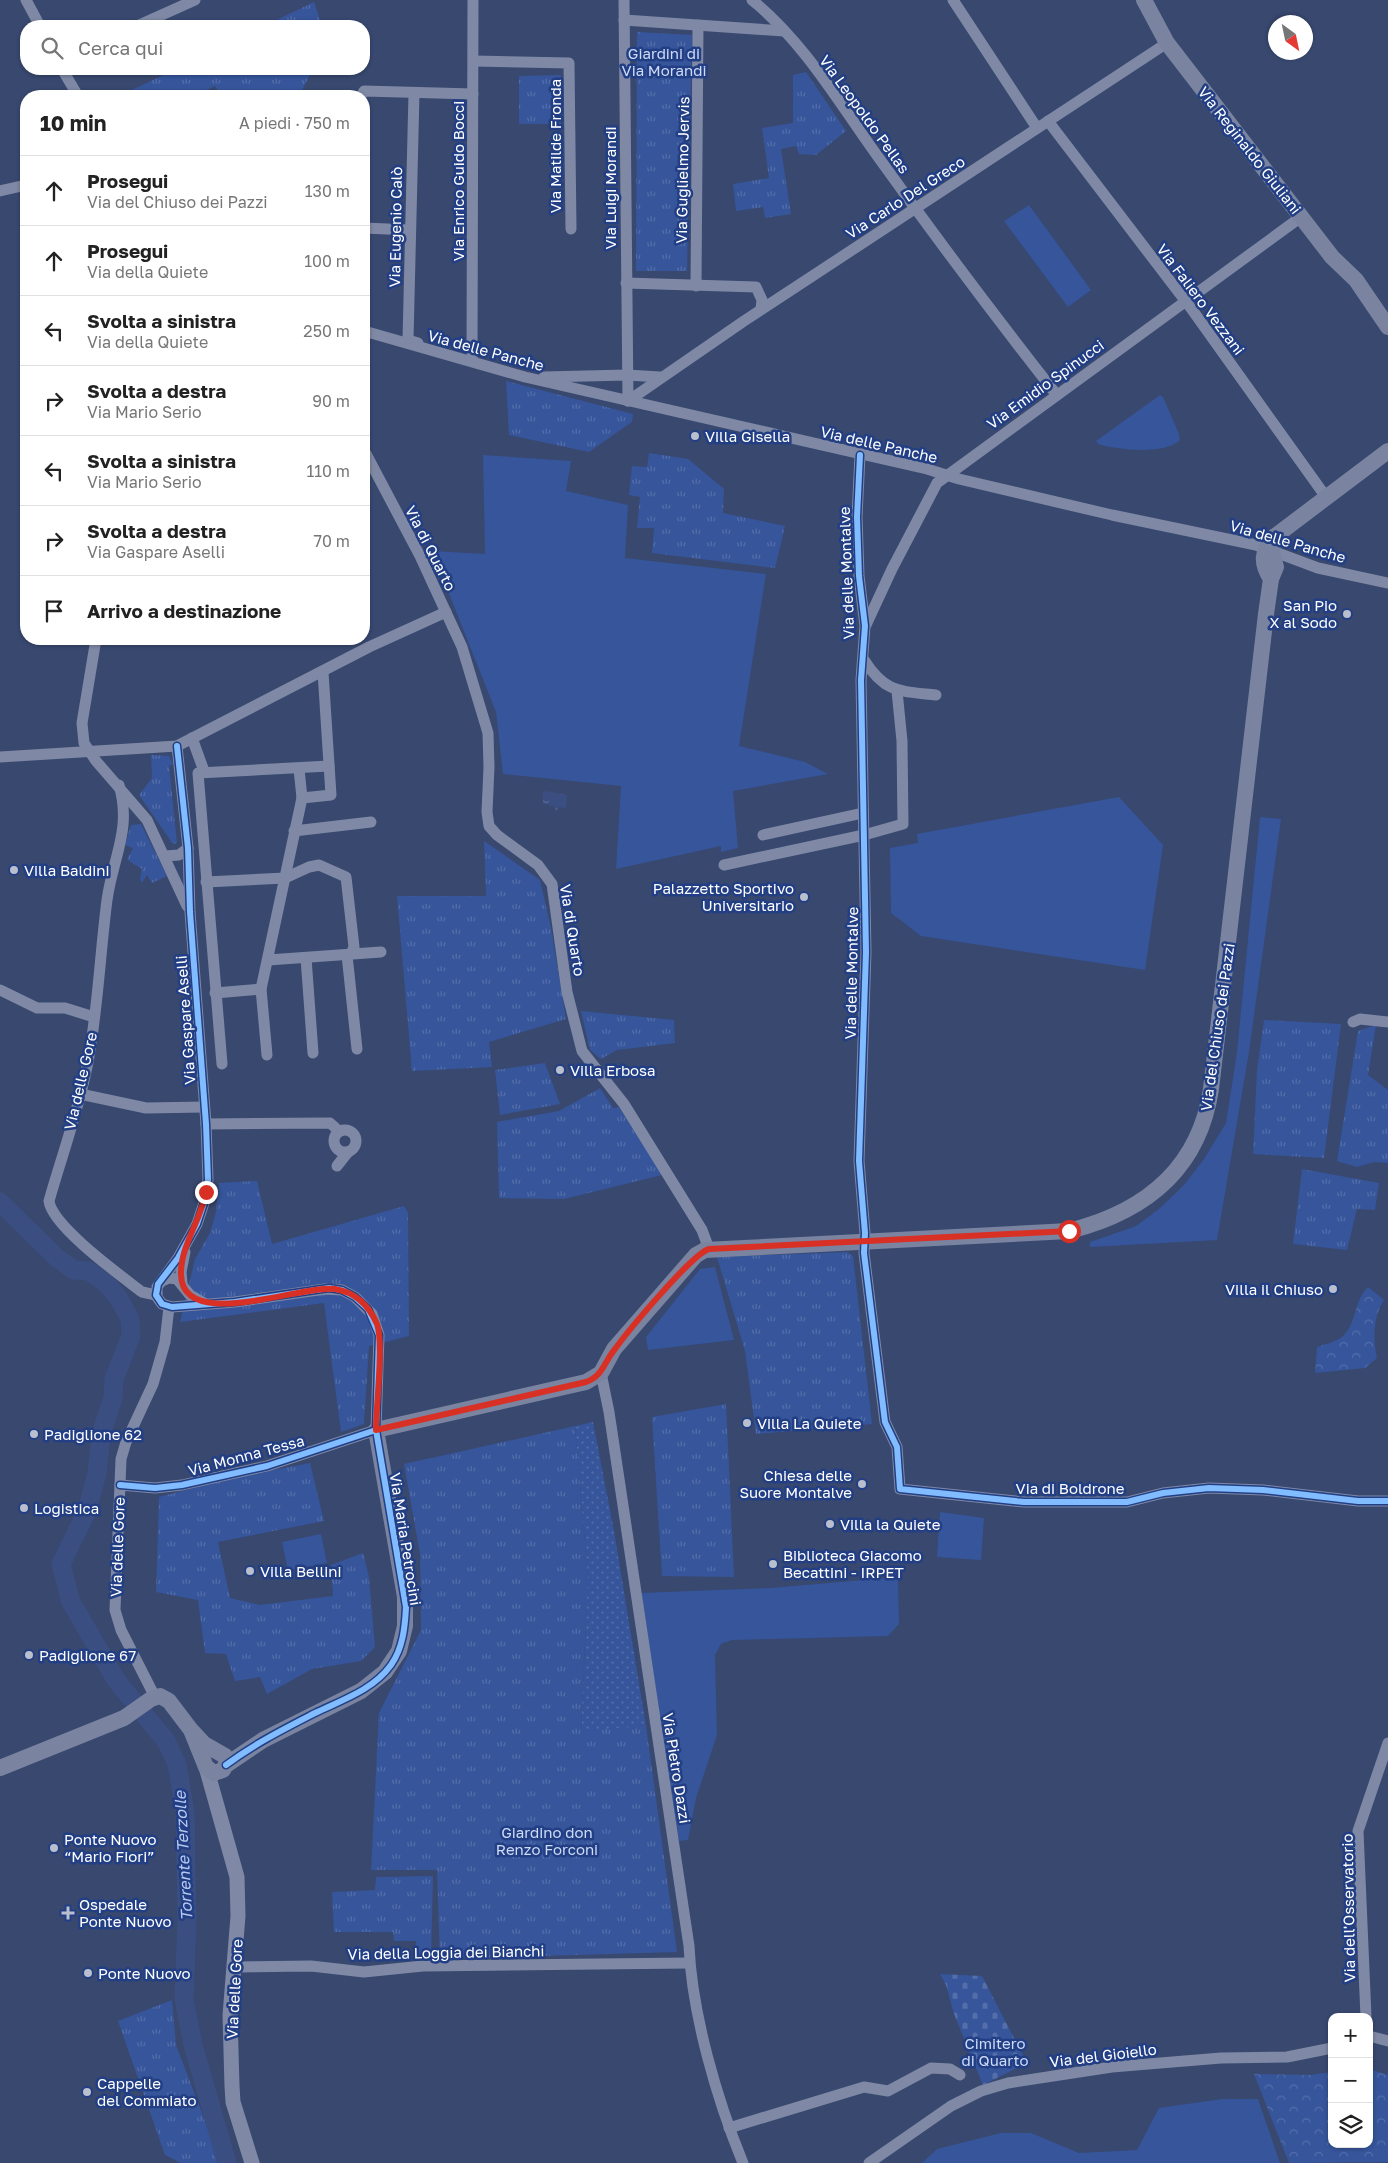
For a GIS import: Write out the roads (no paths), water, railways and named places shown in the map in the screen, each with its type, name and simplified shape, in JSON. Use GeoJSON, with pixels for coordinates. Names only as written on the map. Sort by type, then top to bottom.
{"type":"FeatureCollection","features":[{"type":"Feature","properties":{"kind":"main road","name":"Via Reginaldo Giuliani"},"geometry":{"type":"LineString","coordinates":[[1132,0],[1151,30],[1167,42]]}},
{"type":"Feature","properties":{"kind":"main road","name":"Via Reginaldo Giuliani"},"geometry":{"type":"LineString","coordinates":[[1144,0],[1167,42],[1332,257],[1356,280],[1388,329]]}},
{"type":"Feature","properties":{"kind":"main road"},"geometry":{"type":"LineString","coordinates":[[1270,546],[1326,497],[1388,451]]}},
{"type":"Feature","properties":{"kind":"main road","name":"Via del Chiuso dei Pazzi"},"geometry":{"type":"LineString","coordinates":[[709,1249],[1057,1232],[1089,1226],[1119,1215],[1137,1204],[1162,1185],[1185,1157],[1203,1122],[1210,1096],[1271,579],[1262,558],[1270,546]]}},
{"type":"Feature","properties":{"kind":"main road"},"geometry":{"type":"LineString","coordinates":[[376,1430],[586,1382],[601,1373],[614,1349],[696,1255],[709,1249]]}},
{"type":"Feature","properties":{"kind":"main road","name":"Via Maria Petrocini"},"geometry":{"type":"LineString","coordinates":[[216,1761],[235,1749],[263,1740],[373,1684],[390,1666],[401,1644],[405,1626],[405,1597],[376,1430]]}},
{"type":"Feature","properties":{"kind":"main road"},"geometry":{"type":"LineString","coordinates":[[0,1768],[124,1718],[153,1698],[160,1696],[169,1701],[216,1761]]}},
{"type":"Feature","properties":{"kind":"street"},"geometry":{"type":"LineString","coordinates":[[26,0],[37,20]]}},
{"type":"Feature","properties":{"kind":"street"},"geometry":{"type":"LineString","coordinates":[[150,20],[195,0]]}},
{"type":"Feature","properties":{"kind":"street","name":"Via Enrico Guido Bocci"},"geometry":{"type":"LineString","coordinates":[[472,361],[473,0]]}},
{"type":"Feature","properties":{"kind":"street","name":"Via Luigi Morandi"},"geometry":{"type":"LineString","coordinates":[[624,0],[628,401]]}},
{"type":"Feature","properties":{"kind":"street","name":"Via Leopoldo Pellas"},"geometry":{"type":"LineString","coordinates":[[752,0],[784,30],[915,208],[1056,394]]}},
{"type":"Feature","properties":{"kind":"street"},"geometry":{"type":"LineString","coordinates":[[953,0],[1037,128]]}},
{"type":"Feature","properties":{"kind":"street"},"geometry":{"type":"LineString","coordinates":[[624,20],[784,30]]}},
{"type":"Feature","properties":{"kind":"street","name":"Via Guglielmo Jervis"},"geometry":{"type":"LineString","coordinates":[[696,286],[698,25]]}},
{"type":"Feature","properties":{"kind":"street","name":"Via Carlo Del Greco"},"geometry":{"type":"LineString","coordinates":[[628,401],[660,377],[1167,42]]}},
{"type":"Feature","properties":{"kind":"street","name":"Via Matilde Fronda"},"geometry":{"type":"LineString","coordinates":[[474,61],[569,63],[571,229]]}},
{"type":"Feature","properties":{"kind":"street"},"geometry":{"type":"LineString","coordinates":[[66,75],[74,90]]}},
{"type":"Feature","properties":{"kind":"street"},"geometry":{"type":"LineString","coordinates":[[370,91],[473,94]]}},
{"type":"Feature","properties":{"kind":"street","name":"Via Eugenio Calò"},"geometry":{"type":"LineString","coordinates":[[414,92],[408,340],[424,345],[427,350]]}},
{"type":"Feature","properties":{"kind":"street","name":"Via Faliero Vezzani"},"geometry":{"type":"LineString","coordinates":[[1048,121],[1185,301],[1326,497]]}},
{"type":"Feature","properties":{"kind":"street"},"geometry":{"type":"LineString","coordinates":[[0,191],[20,186]]}},
{"type":"Feature","properties":{"kind":"street","name":"Via Emidio Spinucci"},"geometry":{"type":"LineString","coordinates":[[865,626],[892,569],[937,483],[945,475],[1301,217]]}},
{"type":"Feature","properties":{"kind":"street"},"geometry":{"type":"LineString","coordinates":[[370,228],[410,230]]}},
{"type":"Feature","properties":{"kind":"street"},"geometry":{"type":"LineString","coordinates":[[626,282],[756,288],[762,300],[761,310]]}},
{"type":"Feature","properties":{"kind":"street","name":"Via delle Panche"},"geometry":{"type":"LineString","coordinates":[[370,333],[525,377],[927,469],[1112,515],[1270,546],[1318,568],[1388,583]]}},
{"type":"Feature","properties":{"kind":"street"},"geometry":{"type":"LineString","coordinates":[[525,377],[628,375],[660,377]]}},
{"type":"Feature","properties":{"kind":"street","name":"Via delle Montalve"},"geometry":{"type":"LineString","coordinates":[[860,455],[859,576],[865,626],[864,660],[861,680],[866,952],[858,1160],[865,1242],[864,1253],[885,1422],[897,1447],[900,1488]]}},
{"type":"Feature","properties":{"kind":"street","name":"Via di Quarto"},"geometry":{"type":"LineString","coordinates":[[370,461],[420,556],[462,647],[488,733],[490,767],[487,812],[489,826],[497,835],[538,865],[552,884],[567,992],[582,1051],[624,1104],[702,1230],[709,1249]]}},
{"type":"Feature","properties":{"kind":"street"},"geometry":{"type":"LineString","coordinates":[[0,757],[89,751],[140,750],[176,746],[369,647],[446,612]]}},
{"type":"Feature","properties":{"kind":"street"},"geometry":{"type":"LineString","coordinates":[[95,645],[82,723],[84,743],[147,820],[190,912]]}},
{"type":"Feature","properties":{"kind":"street","name":"Via delle Montalve"},"geometry":{"type":"LineString","coordinates":[[864,660],[876,678],[897,691]]}},
{"type":"Feature","properties":{"kind":"street"},"geometry":{"type":"LineString","coordinates":[[302,798],[331,795],[323,672]]}},
{"type":"Feature","properties":{"kind":"street"},"geometry":{"type":"LineString","coordinates":[[724,865],[864,835],[904,824],[902,741],[897,691],[936,695]]}},
{"type":"Feature","properties":{"kind":"street"},"geometry":{"type":"LineString","coordinates":[[192,738],[204,771]]}},
{"type":"Feature","properties":{"kind":"street","name":"Via Gaspare Aselli"},"geometry":{"type":"LineString","coordinates":[[162,1280],[187,1243],[197,1224],[206,1192],[206,1124],[190,912],[188,848],[176,746]]}},
{"type":"Feature","properties":{"kind":"street","name":"Via delle Gore"},"geometry":{"type":"LineString","coordinates":[[123,751],[116,755],[112,762],[112,773],[118,784],[124,809],[124,828],[115,857],[107,900],[94,1017],[80,1094],[49,1201],[50,1209],[69,1232],[146,1294],[156,1295],[162,1304],[172,1306],[184,1298],[183,1285]]}},
{"type":"Feature","properties":{"kind":"street"},"geometry":{"type":"LineString","coordinates":[[222,1064],[198,772],[299,769],[329,766]]}},
{"type":"Feature","properties":{"kind":"street"},"geometry":{"type":"LineString","coordinates":[[267,1055],[261,989],[302,798],[299,769]]}},
{"type":"Feature","properties":{"kind":"street"},"geometry":{"type":"LineString","coordinates":[[764,835],[863,813]]}},
{"type":"Feature","properties":{"kind":"street"},"geometry":{"type":"LineString","coordinates":[[294,831],[371,822]]}},
{"type":"Feature","properties":{"kind":"street"},"geometry":{"type":"LineString","coordinates":[[165,856],[179,854],[188,848]]}},
{"type":"Feature","properties":{"kind":"street"},"geometry":{"type":"LineString","coordinates":[[206,882],[285,878],[309,866],[319,865],[346,877],[354,946],[349,954],[357,1049]]}},
{"type":"Feature","properties":{"kind":"street"},"geometry":{"type":"LineString","coordinates":[[268,960],[381,952]]}},
{"type":"Feature","properties":{"kind":"street"},"geometry":{"type":"LineString","coordinates":[[306,958],[313,1053]]}},
{"type":"Feature","properties":{"kind":"street"},"geometry":{"type":"LineString","coordinates":[[215,992],[261,989]]}},
{"type":"Feature","properties":{"kind":"street"},"geometry":{"type":"LineString","coordinates":[[0,990],[37,1008],[65,1008],[94,1017]]}},
{"type":"Feature","properties":{"kind":"street"},"geometry":{"type":"LineString","coordinates":[[1353,1022],[1360,1019],[1388,1022]]}},
{"type":"Feature","properties":{"kind":"street"},"geometry":{"type":"LineString","coordinates":[[80,1094],[146,1108],[204,1107]]}},
{"type":"Feature","properties":{"kind":"street"},"geometry":{"type":"LineString","coordinates":[[206,1124],[330,1123],[339,1131],[348,1130],[355,1136],[355,1146],[337,1166]]}},
{"type":"Feature","properties":{"kind":"street"},"geometry":{"type":"LineString","coordinates":[[339,1131],[334,1139],[335,1145],[341,1151],[348,1152]]}},
{"type":"Feature","properties":{"kind":"street","name":"Via Gaspare Aselli"},"geometry":{"type":"LineString","coordinates":[[183,1285],[182,1266],[187,1243]]}},
{"type":"Feature","properties":{"kind":"street"},"geometry":{"type":"LineString","coordinates":[[156,1295],[157,1287],[162,1280],[172,1278],[183,1285],[195,1299],[206,1304]]}},
{"type":"Feature","properties":{"kind":"street"},"geometry":{"type":"LineString","coordinates":[[172,1306],[258,1300],[325,1288],[342,1290],[355,1297],[372,1314],[379,1335],[376,1430]]}},
{"type":"Feature","properties":{"kind":"street","name":"Via delle Gore"},"geometry":{"type":"LineString","coordinates":[[153,1698],[121,1630],[115,1610],[121,1459],[126,1442],[153,1384],[165,1342],[172,1306]]}},
{"type":"Feature","properties":{"kind":"street","name":"Via Pietro Dazzi"},"geometry":{"type":"LineString","coordinates":[[601,1373],[609,1412],[690,1963],[705,2044],[729,2128],[743,2163]]}},
{"type":"Feature","properties":{"kind":"street","name":"Via Monna Tessa"},"geometry":{"type":"LineString","coordinates":[[120,1485],[155,1488],[190,1483],[267,1466],[376,1430]]}},
{"type":"Feature","properties":{"kind":"street","name":"Via di Boldrone"},"geometry":{"type":"LineString","coordinates":[[900,1488],[1024,1502],[1127,1502],[1163,1493],[1209,1488],[1263,1490],[1358,1502],[1388,1501]]}},
{"type":"Feature","properties":{"kind":"street","name":"Via dell'Osservatorio"},"geometry":{"type":"LineString","coordinates":[[1366,2013],[1358,1832],[1388,1742]]}},
{"type":"Feature","properties":{"kind":"street","name":"Via delle Gore"},"geometry":{"type":"LineString","coordinates":[[216,1761],[220,1815],[237,1877],[238,1916],[230,2015],[233,2102],[252,2163]]}},
{"type":"Feature","properties":{"kind":"street","name":"Via della Loggia dei Bianchi"},"geometry":{"type":"LineString","coordinates":[[234,1967],[311,1966],[364,1972],[423,1966],[690,1963]]}},
{"type":"Feature","properties":{"kind":"street"},"geometry":{"type":"LineString","coordinates":[[1373,2037],[1388,2041]]}},
{"type":"Feature","properties":{"kind":"street","name":"Via del Gioiello"},"geometry":{"type":"LineString","coordinates":[[869,2163],[951,2106],[981,2091],[1008,2083],[1112,2067],[1221,2058],[1286,2057],[1328,2049]]}},
{"type":"Feature","properties":{"kind":"street"},"geometry":{"type":"LineString","coordinates":[[729,2128],[864,2087],[888,2091],[931,2068],[950,2069],[960,2075]]}},
{"type":"Feature","properties":{"kind":"water"},"geometry":{"type":"Polygon","coordinates":[[[543,792],[567,795],[566,808],[559,807],[556,811],[553,806],[543,804],[543,792]]]}},
{"type":"Feature","properties":{"kind":"waterway","name":"Torrente Terzolle"},"geometry":{"type":"LineString","coordinates":[[0,1202],[57,1258],[74,1270],[89,1271],[107,1284],[118,1297],[130,1319],[131,1336],[114,1379],[113,1398],[101,1434],[97,1474],[86,1513],[61,1564],[70,1600],[116,1680],[166,1741],[177,1764],[185,1812],[187,1918],[184,1999],[193,2045],[227,2163]]}},
{"type":"Feature","properties":{"kind":"place","name":"Villa Gisella"},"geometry":{"type":"Point","coordinates":[695,436]}},
{"type":"Feature","properties":{"kind":"place","name":"San Pio X al Sodo"},"geometry":{"type":"Point","coordinates":[1347,614]}},
{"type":"Feature","properties":{"kind":"place","name":"Villa Baldini"},"geometry":{"type":"Point","coordinates":[14,870]}},
{"type":"Feature","properties":{"kind":"place","name":"Palazzetto Sportivo Universitario"},"geometry":{"type":"Point","coordinates":[804,897]}},
{"type":"Feature","properties":{"kind":"place","name":"Villa Erbosa"},"geometry":{"type":"Point","coordinates":[560,1070]}},
{"type":"Feature","properties":{"kind":"place","name":"Villa il Chiuso"},"geometry":{"type":"Point","coordinates":[1333,1289]}},
{"type":"Feature","properties":{"kind":"place","name":"Villa La Quiete"},"geometry":{"type":"Point","coordinates":[747,1423]}},
{"type":"Feature","properties":{"kind":"place","name":"Padiglione 62"},"geometry":{"type":"Point","coordinates":[34,1434]}},
{"type":"Feature","properties":{"kind":"place","name":"Chiesa delle Suore Montalve"},"geometry":{"type":"Point","coordinates":[862,1484]}},
{"type":"Feature","properties":{"kind":"place","name":"Logistica"},"geometry":{"type":"Point","coordinates":[24,1508]}},
{"type":"Feature","properties":{"kind":"place","name":"Villa la Quiete"},"geometry":{"type":"Point","coordinates":[830,1524]}},
{"type":"Feature","properties":{"kind":"place","name":"Biblioteca Giacomo Becattini - IRPET"},"geometry":{"type":"Point","coordinates":[773,1564]}},
{"type":"Feature","properties":{"kind":"place","name":"Villa Bellini"},"geometry":{"type":"Point","coordinates":[250,1571]}},
{"type":"Feature","properties":{"kind":"place","name":"Padiglione 67"},"geometry":{"type":"Point","coordinates":[29,1655]}},
{"type":"Feature","properties":{"kind":"place","name":"Ponte Nuovo “Mario Fiori”"},"geometry":{"type":"Point","coordinates":[54,1848]}},
{"type":"Feature","properties":{"kind":"place","name":"Ospedale Ponte Nuovo"},"geometry":{"type":"Point","coordinates":[68,1913]}},
{"type":"Feature","properties":{"kind":"place","name":"Ponte Nuovo"},"geometry":{"type":"Point","coordinates":[88,1973]}},
{"type":"Feature","properties":{"kind":"place","name":"Cappelle del Commiato"},"geometry":{"type":"Point","coordinates":[87,2092]}},
{"type":"Feature","properties":{"kind":"park label","name":"Giardini di Via Morandi"},"geometry":{"type":"Point","coordinates":[664,62]}},
{"type":"Feature","properties":{"kind":"park label","name":"Giardino don Renzo Forconi"},"geometry":{"type":"Point","coordinates":[547,1840]}},
{"type":"Feature","properties":{"kind":"park label","name":"Cimitero di Quarto"},"geometry":{"type":"Point","coordinates":[995,2052]}}]}
